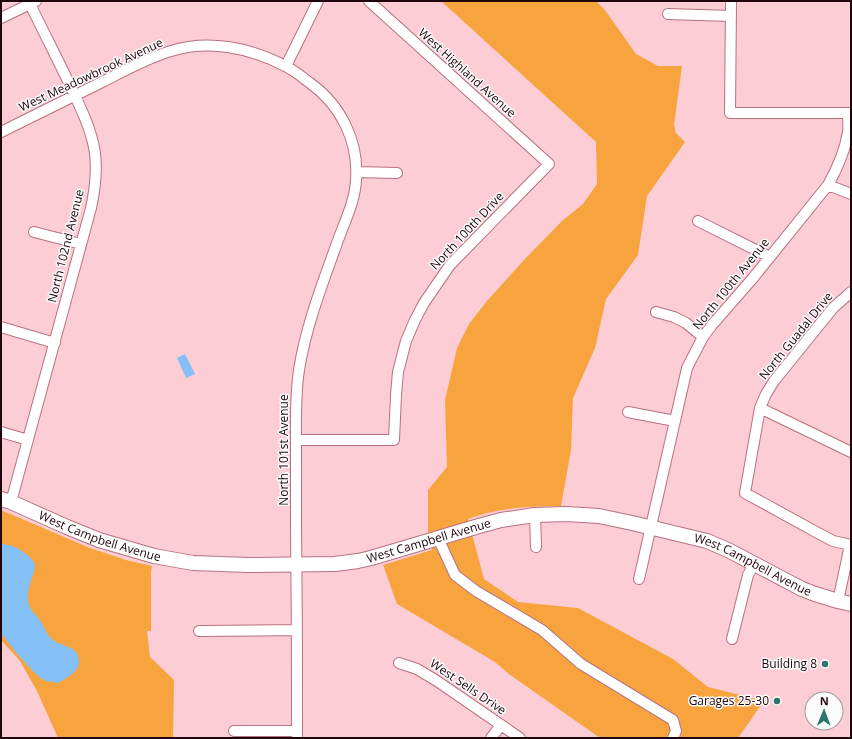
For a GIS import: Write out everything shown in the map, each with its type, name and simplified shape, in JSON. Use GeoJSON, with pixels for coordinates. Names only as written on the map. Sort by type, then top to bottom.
{"type":"FeatureCollection","features":[{"type":"Feature","properties":{"kind":"street"},"geometry":{"type":"LineString","coordinates":[[286,66],[318,1]]}},
{"type":"Feature","properties":{"kind":"street","name":"West Highland Avenue"},"geometry":{"type":"LineString","coordinates":[[369,1],[549,164]]}},
{"type":"Feature","properties":{"kind":"street"},"geometry":{"type":"LineString","coordinates":[[731,1],[730,113],[850,113]]}},
{"type":"Feature","properties":{"kind":"street"},"geometry":{"type":"LineString","coordinates":[[1,18],[33,3]]}},
{"type":"Feature","properties":{"kind":"street","name":"North 102nd Avenue"},"geometry":{"type":"LineString","coordinates":[[6,501],[28,440],[95,188],[95,153],[88,126],[33,3]]}},
{"type":"Feature","properties":{"kind":"street"},"geometry":{"type":"LineString","coordinates":[[668,14],[731,16]]}},
{"type":"Feature","properties":{"kind":"street","name":"West Meadowbrook Avenue"},"geometry":{"type":"LineString","coordinates":[[1,132],[144,61],[187,47],[205,45],[237,48],[265,57],[286,66]]}},
{"type":"Feature","properties":{"kind":"street","name":"North 101st Avenue"},"geometry":{"type":"LineString","coordinates":[[286,66],[317,88],[329,99],[342,116],[356,156],[357,172],[350,209],[310,318],[298,381],[296,415],[297,734]]}},
{"type":"Feature","properties":{"kind":"street","name":"North 100th Avenue"},"geometry":{"type":"LineString","coordinates":[[640,580],[687,368],[703,337],[712,325],[828,186],[835,173],[845,146],[850,113]]}},
{"type":"Feature","properties":{"kind":"street","name":"North 100th Drive"},"geometry":{"type":"LineString","coordinates":[[296,440],[394,440],[398,372],[406,341],[424,303],[450,265],[549,164]]}},
{"type":"Feature","properties":{"kind":"street"},"geometry":{"type":"LineString","coordinates":[[357,172],[397,173]]}},
{"type":"Feature","properties":{"kind":"street"},"geometry":{"type":"LineString","coordinates":[[828,186],[851,194]]}},
{"type":"Feature","properties":{"kind":"street"},"geometry":{"type":"LineString","coordinates":[[698,221],[770,257]]}},
{"type":"Feature","properties":{"kind":"street"},"geometry":{"type":"LineString","coordinates":[[34,232],[81,244]]}},
{"type":"Feature","properties":{"kind":"street","name":"North Guadal Drive"},"geometry":{"type":"LineString","coordinates":[[851,292],[833,308],[766,394],[760,408],[745,494],[833,541],[851,545]]}},
{"type":"Feature","properties":{"kind":"street"},"geometry":{"type":"LineString","coordinates":[[656,312],[686,323],[703,337]]}},
{"type":"Feature","properties":{"kind":"street"},"geometry":{"type":"LineString","coordinates":[[1,327],[54,343]]}},
{"type":"Feature","properties":{"kind":"street"},"geometry":{"type":"LineString","coordinates":[[760,408],[851,452]]}},
{"type":"Feature","properties":{"kind":"street"},"geometry":{"type":"LineString","coordinates":[[628,412],[675,421]]}},
{"type":"Feature","properties":{"kind":"street"},"geometry":{"type":"LineString","coordinates":[[1,432],[28,440]]}},
{"type":"Feature","properties":{"kind":"street","name":"West Campbell Avenue"},"geometry":{"type":"LineString","coordinates":[[6,501],[99,540],[154,556],[193,563],[335,564],[358,561],[501,520],[535,515],[565,514],[599,516],[707,541],[802,588],[844,603]]}},
{"type":"Feature","properties":{"kind":"street"},"geometry":{"type":"LineString","coordinates":[[535,515],[536,547]]}},
{"type":"Feature","properties":{"kind":"street"},"geometry":{"type":"LineString","coordinates":[[438,538],[455,575],[476,591],[542,630],[581,664],[673,720],[675,735]]}},
{"type":"Feature","properties":{"kind":"street"},"geometry":{"type":"LineString","coordinates":[[844,603],[851,545]]}},
{"type":"Feature","properties":{"kind":"street"},"geometry":{"type":"LineString","coordinates":[[732,639],[748,575],[754,564]]}},
{"type":"Feature","properties":{"kind":"street"},"geometry":{"type":"LineString","coordinates":[[199,631],[297,630]]}},
{"type":"Feature","properties":{"kind":"street","name":"West Sells Drive"},"geometry":{"type":"LineString","coordinates":[[399,663],[417,669],[437,681],[520,738]]}},
{"type":"Feature","properties":{"kind":"street"},"geometry":{"type":"LineString","coordinates":[[491,738],[501,725]]}},
{"type":"Feature","properties":{"kind":"street"},"geometry":{"type":"LineString","coordinates":[[234,731],[297,734]]}},
{"type":"Feature","properties":{"kind":"shaded area"},"geometry":{"type":"Polygon","coordinates":[[[441,1],[596,1],[605,10],[636,54],[658,66],[682,66],[674,125],[676,133],[685,142],[647,196],[638,255],[606,299],[595,348],[573,398],[571,450],[561,506],[514,508],[490,512],[468,519],[484,579],[518,602],[578,608],[673,659],[708,687],[764,701],[738,738],[600,738],[509,674],[495,662],[397,604],[383,565],[432,550],[428,532],[428,490],[447,467],[445,400],[457,348],[469,324],[487,301],[562,221],[583,204],[597,184],[596,142],[441,1]]]}},
{"type":"Feature","properties":{"kind":"shaded area"},"geometry":{"type":"Polygon","coordinates":[[[1,510],[90,548],[126,560],[152,566],[151,631],[147,631],[150,657],[174,680],[173,738],[58,738],[37,691],[20,661],[1,640],[1,510]]]}},
{"type":"Feature","properties":{"kind":"water"},"geometry":{"type":"Polygon","coordinates":[[[185,354],[195,374],[186,378],[177,358],[185,354]]]}},
{"type":"Feature","properties":{"kind":"water"},"geometry":{"type":"Polygon","coordinates":[[[1,544],[17,548],[33,561],[35,568],[28,595],[30,607],[51,638],[57,643],[73,650],[78,657],[79,662],[77,669],[71,675],[58,683],[46,681],[35,673],[1,633],[1,544]]]}},
{"type":"Feature","properties":{"kind":"place","name":"Building 8"},"geometry":{"type":"Point","coordinates":[825,664]}},
{"type":"Feature","properties":{"kind":"place","name":"Garages 25-30"},"geometry":{"type":"Point","coordinates":[777,701]}}]}
